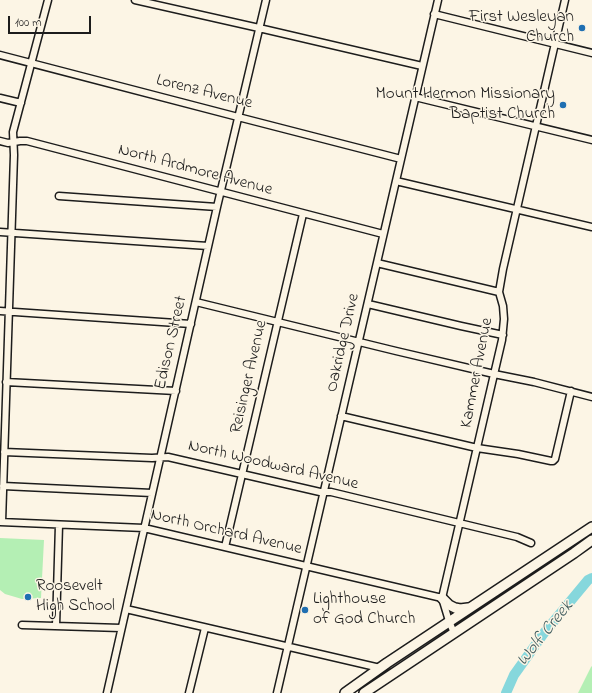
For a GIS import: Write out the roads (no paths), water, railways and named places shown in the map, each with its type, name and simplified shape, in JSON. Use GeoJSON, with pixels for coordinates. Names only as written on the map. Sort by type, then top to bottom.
{"type":"FeatureCollection","features":[{"type":"Feature","properties":{"kind":"main road"},"geometry":{"type":"LineString","coordinates":[[345,693],[469,608],[592,527]]}},
{"type":"Feature","properties":{"kind":"main road"},"geometry":{"type":"LineString","coordinates":[[364,693],[592,540]]}},
{"type":"Feature","properties":{"kind":"main road"},"geometry":{"type":"LineString","coordinates":[[442,598],[454,608],[460,610],[469,608]]}},
{"type":"Feature","properties":{"kind":"street"},"geometry":{"type":"LineString","coordinates":[[1,522],[4,452],[3,415],[9,312],[14,155],[13,132],[48,0]]}},
{"type":"Feature","properties":{"kind":"street"},"geometry":{"type":"LineString","coordinates":[[135,0],[422,66]]}},
{"type":"Feature","properties":{"kind":"street","name":"Edison Street"},"geometry":{"type":"LineString","coordinates":[[107,693],[208,246],[266,0]]}},
{"type":"Feature","properties":{"kind":"street","name":"Oakridge Drive"},"geometry":{"type":"LineString","coordinates":[[277,693],[438,0]]}},
{"type":"Feature","properties":{"kind":"street","name":"Kammer Avenue"},"geometry":{"type":"LineString","coordinates":[[442,598],[503,335],[504,311],[499,292],[503,269],[565,0]]}},
{"type":"Feature","properties":{"kind":"street"},"geometry":{"type":"LineString","coordinates":[[434,14],[592,53]]}},
{"type":"Feature","properties":{"kind":"street","name":"Lorenz Avenue"},"geometry":{"type":"LineString","coordinates":[[0,55],[401,159]]}},
{"type":"Feature","properties":{"kind":"street"},"geometry":{"type":"LineString","coordinates":[[415,97],[592,140]]}},
{"type":"Feature","properties":{"kind":"street"},"geometry":{"type":"LineString","coordinates":[[0,98],[21,103]]}},
{"type":"Feature","properties":{"kind":"street","name":"North Ardmore Avenue"},"geometry":{"type":"LineString","coordinates":[[0,141],[8,143],[26,141],[383,234]]}},
{"type":"Feature","properties":{"kind":"street"},"geometry":{"type":"LineString","coordinates":[[396,181],[592,227]]}},
{"type":"Feature","properties":{"kind":"street"},"geometry":{"type":"LineString","coordinates":[[58,196],[217,207]]}},
{"type":"Feature","properties":{"kind":"street","name":"Reisinger Avenue"},"geometry":{"type":"LineString","coordinates":[[225,547],[303,214]]}},
{"type":"Feature","properties":{"kind":"street"},"geometry":{"type":"LineString","coordinates":[[0,232],[208,246]]}},
{"type":"Feature","properties":{"kind":"street"},"geometry":{"type":"LineString","coordinates":[[376,263],[499,292]]}},
{"type":"Feature","properties":{"kind":"street"},"geometry":{"type":"LineString","coordinates":[[196,302],[592,397]]}},
{"type":"Feature","properties":{"kind":"street"},"geometry":{"type":"LineString","coordinates":[[368,304],[454,325],[503,335]]}},
{"type":"Feature","properties":{"kind":"street"},"geometry":{"type":"LineString","coordinates":[[0,312],[191,324]]}},
{"type":"Feature","properties":{"kind":"street"},"geometry":{"type":"LineString","coordinates":[[6,382],[176,391]]}},
{"type":"Feature","properties":{"kind":"street"},"geometry":{"type":"LineString","coordinates":[[341,416],[477,448],[553,461],[555,459],[571,392]]}},
{"type":"Feature","properties":{"kind":"street","name":"North Woodward Avenue"},"geometry":{"type":"LineString","coordinates":[[4,452],[152,458],[168,456],[312,490],[331,492],[460,523],[517,537],[531,544]]}},
{"type":"Feature","properties":{"kind":"street"},"geometry":{"type":"LineString","coordinates":[[3,486],[152,493]]}},
{"type":"Feature","properties":{"kind":"street","name":"North Orchard Avenue"},"geometry":{"type":"LineString","coordinates":[[1,522],[144,528],[442,598]]}},
{"type":"Feature","properties":{"kind":"street"},"geometry":{"type":"LineString","coordinates":[[56,626],[59,524]]}},
{"type":"Feature","properties":{"kind":"street"},"geometry":{"type":"LineString","coordinates":[[442,598],[454,633]]}},
{"type":"Feature","properties":{"kind":"street"},"geometry":{"type":"LineString","coordinates":[[126,609],[380,668]]}},
{"type":"Feature","properties":{"kind":"street"},"geometry":{"type":"LineString","coordinates":[[22,625],[121,628]]}},
{"type":"Feature","properties":{"kind":"street"},"geometry":{"type":"LineString","coordinates":[[189,693],[205,628]]}},
{"type":"Feature","properties":{"kind":"waterway","name":"Wolf Creek"},"geometry":{"type":"LineString","coordinates":[[506,693],[514,675],[544,633],[588,580],[592,578]]}},
{"type":"Feature","properties":{"kind":"place","name":"First Wesleyan Church"},"geometry":{"type":"Point","coordinates":[582,28]}},
{"type":"Feature","properties":{"kind":"place","name":"Mount Hermon Missionary Baptist Church"},"geometry":{"type":"Point","coordinates":[563,105]}},
{"type":"Feature","properties":{"kind":"place","name":"Roosevelt High School"},"geometry":{"type":"Point","coordinates":[28,597]}},
{"type":"Feature","properties":{"kind":"place","name":"Lighthouse of God Church"},"geometry":{"type":"Point","coordinates":[305,610]}}]}
